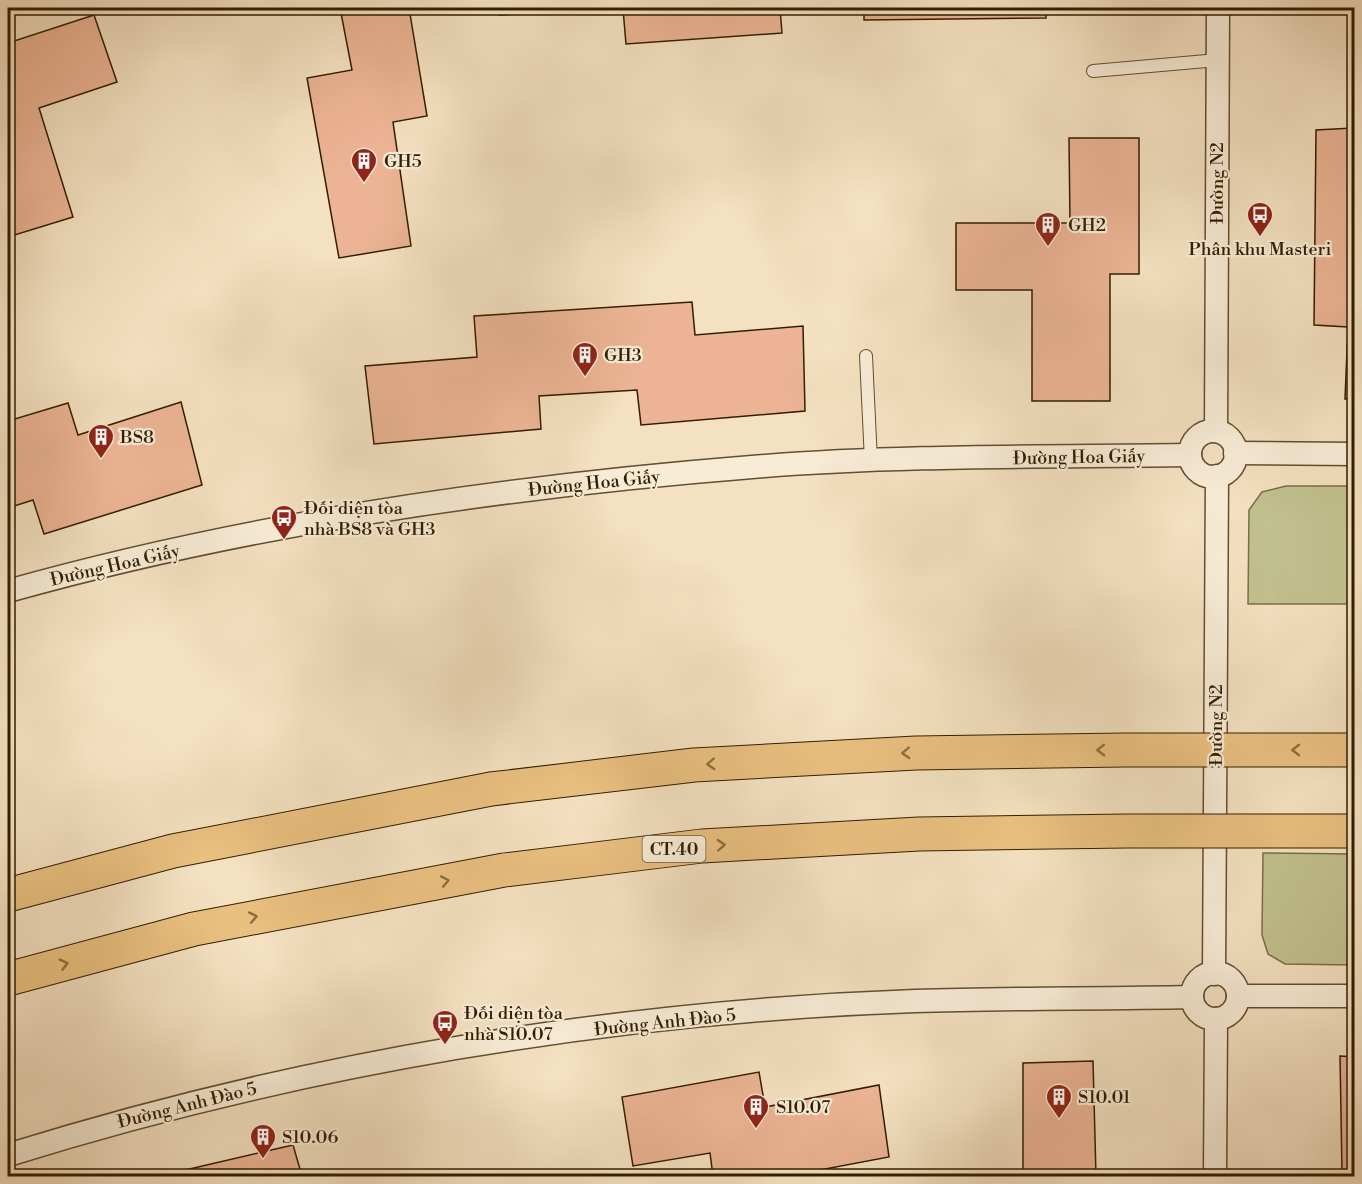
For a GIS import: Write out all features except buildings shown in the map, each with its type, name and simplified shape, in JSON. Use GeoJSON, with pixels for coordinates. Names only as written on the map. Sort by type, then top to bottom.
{"type":"FeatureCollection","features":[{"type":"Feature","properties":{"kind":"highway"},"geometry":{"type":"LineString","coordinates":[[8,895],[173,851],[480,792],[694,765],[916,753],[1354,750]]}},
{"type":"Feature","properties":{"kind":"highway","name":"CT.40"},"geometry":{"type":"LineString","coordinates":[[8,979],[206,927],[504,870],[702,846],[919,834],[1354,831]]}},
{"type":"Feature","properties":{"kind":"street","name":"Đường N2"},"geometry":{"type":"LineString","coordinates":[[1216,431],[1218,8]]}},
{"type":"Feature","properties":{"kind":"street"},"geometry":{"type":"LineString","coordinates":[[1216,431],[1228,437],[1236,453],[1229,469],[1217,476],[1200,473],[1193,465],[1190,454],[1191,447],[1199,435],[1216,431]]}},
{"type":"Feature","properties":{"kind":"street"},"geometry":{"type":"LineString","coordinates":[[1236,453],[1354,454]]}},
{"type":"Feature","properties":{"kind":"street","name":"Đường Hoa Giấy"},"geometry":{"type":"LineString","coordinates":[[8,591],[106,566],[270,530],[492,494],[754,466],[870,461],[1190,454]]}},
{"type":"Feature","properties":{"kind":"street","name":"Đường N2"},"geometry":{"type":"LineString","coordinates":[[1214,974],[1217,476]]}},
{"type":"Feature","properties":{"kind":"street"},"geometry":{"type":"LineString","coordinates":[[1214,974],[1231,980],[1238,996],[1232,1012],[1216,1019],[1200,1013],[1192,997],[1198,981],[1214,974]]}},
{"type":"Feature","properties":{"kind":"street"},"geometry":{"type":"LineString","coordinates":[[1238,996],[1354,996]]}},
{"type":"Feature","properties":{"kind":"street","name":"Đường Anh Đào 5"},"geometry":{"type":"LineString","coordinates":[[8,1155],[113,1123],[256,1088],[501,1041],[645,1023],[914,1001],[1192,997]]}},
{"type":"Feature","properties":{"kind":"street"},"geometry":{"type":"LineString","coordinates":[[1215,1176],[1216,1019]]}},
{"type":"Feature","properties":{"kind":"lane"},"geometry":{"type":"LineString","coordinates":[[1093,71],[1218,60]]}},
{"type":"Feature","properties":{"kind":"lane"},"geometry":{"type":"LineString","coordinates":[[866,356],[870,461]]}},
{"type":"Feature","properties":{"kind":"green space"},"geometry":{"type":"Polygon","coordinates":[[[1286,486],[1354,486],[1354,604],[1248,604],[1249,510],[1262,492],[1286,486]]]}},
{"type":"Feature","properties":{"kind":"green space"},"geometry":{"type":"Polygon","coordinates":[[[1263,853],[1354,854],[1354,965],[1285,964],[1268,954],[1262,935],[1263,853]]]}},
{"type":"Feature","properties":{"kind":"place","name":"GH5"},"geometry":{"type":"Point","coordinates":[364,184]}},
{"type":"Feature","properties":{"kind":"place","name":"Phân khu Masteri"},"geometry":{"type":"Point","coordinates":[1260,238]}},
{"type":"Feature","properties":{"kind":"place","name":"GH2"},"geometry":{"type":"Point","coordinates":[1048,248]}},
{"type":"Feature","properties":{"kind":"place","name":"GH3"},"geometry":{"type":"Point","coordinates":[585,378]}},
{"type":"Feature","properties":{"kind":"place","name":"BS8"},"geometry":{"type":"Point","coordinates":[101,460]}},
{"type":"Feature","properties":{"kind":"place","name":"Đối diện tòa nhà BS8 và GH3"},"geometry":{"type":"Point","coordinates":[284,541]}},
{"type":"Feature","properties":{"kind":"place","name":"Đối diện tòa nhà S10.07"},"geometry":{"type":"Point","coordinates":[445,1046]}},
{"type":"Feature","properties":{"kind":"place","name":"S10.01"},"geometry":{"type":"Point","coordinates":[1059,1120]}},
{"type":"Feature","properties":{"kind":"place","name":"S10.07"},"geometry":{"type":"Point","coordinates":[756,1130]}},
{"type":"Feature","properties":{"kind":"place","name":"S10.06"},"geometry":{"type":"Point","coordinates":[263,1160]}}]}
